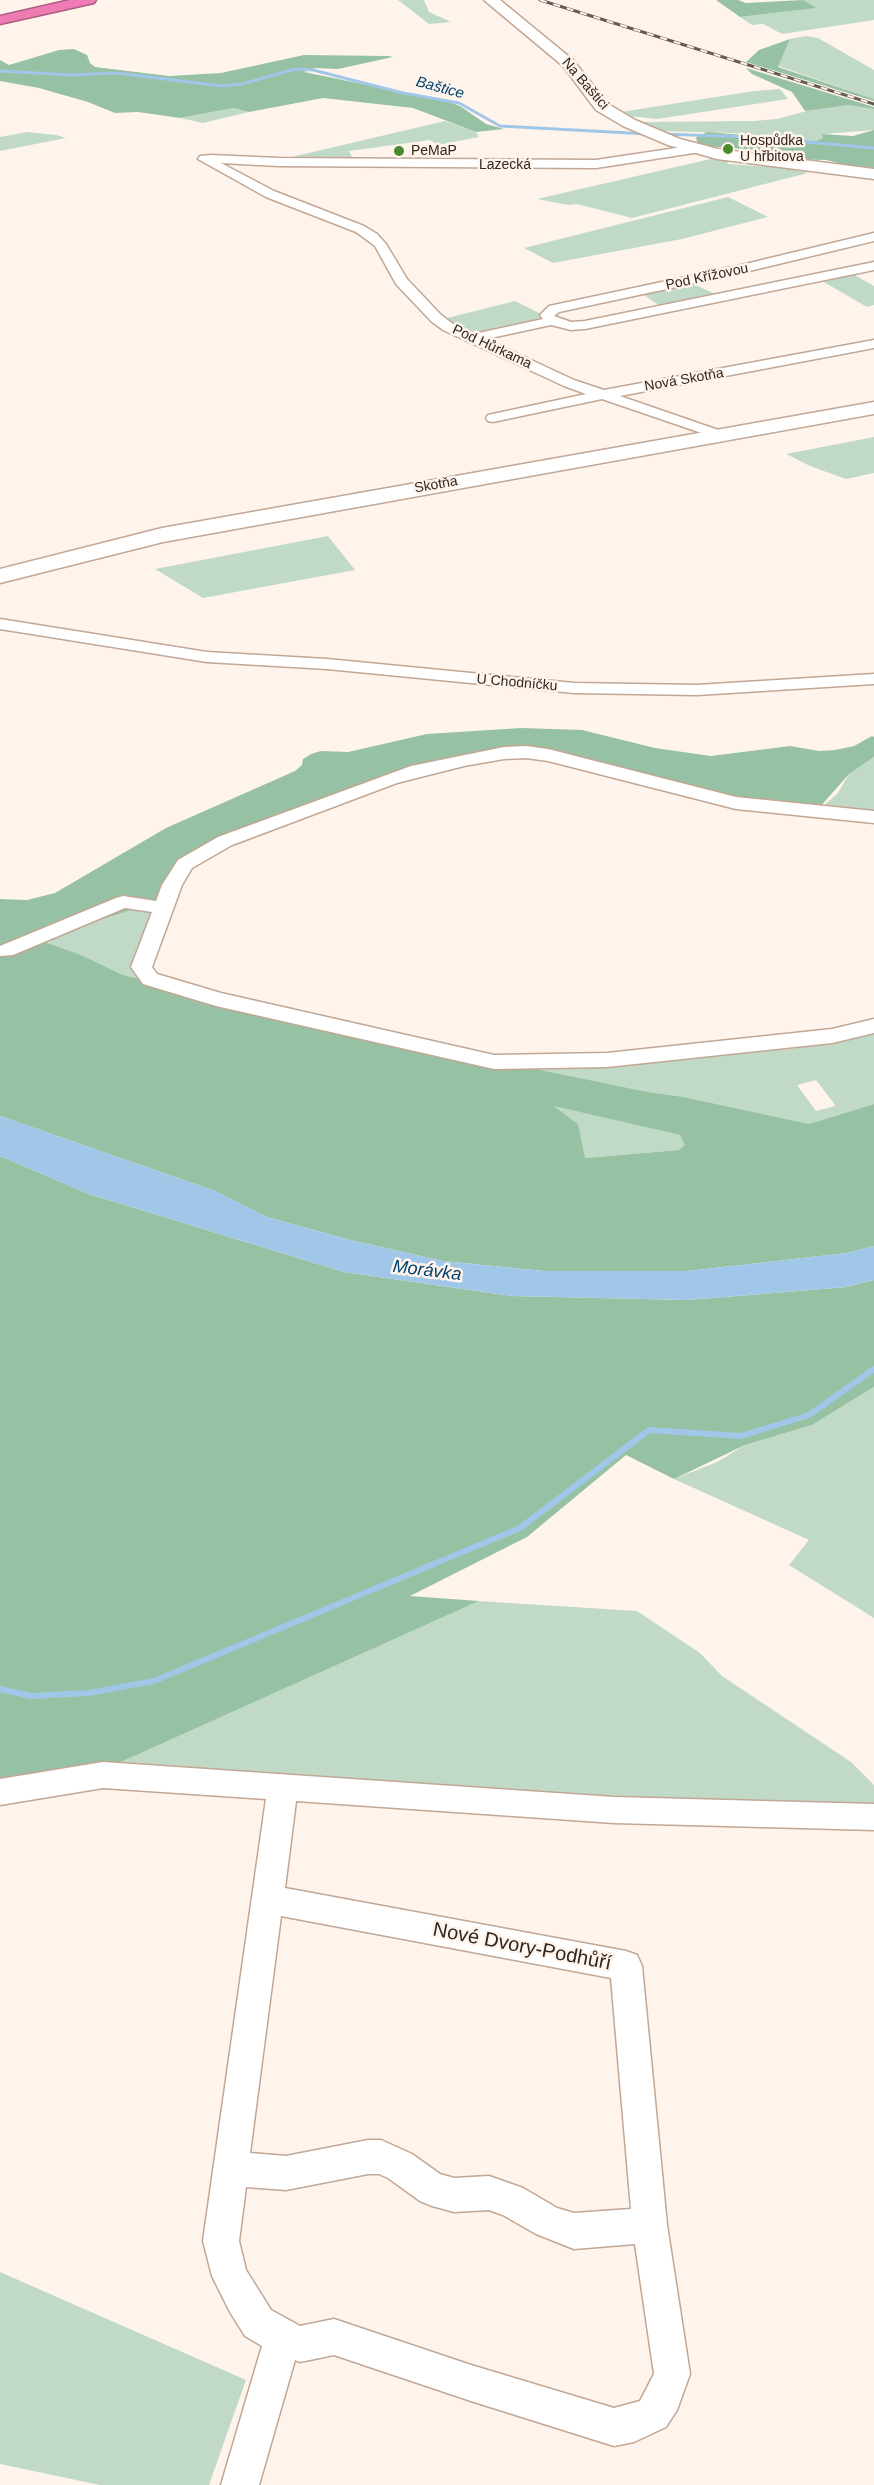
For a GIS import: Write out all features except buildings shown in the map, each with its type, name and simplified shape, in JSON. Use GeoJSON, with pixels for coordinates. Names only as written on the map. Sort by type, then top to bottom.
{"type":"FeatureCollection","features":[{"type":"Feature","properties":{"kind":"highway"},"geometry":{"type":"LineString","coordinates":[[0,14],[63,0]]}},
{"type":"Feature","properties":{"kind":"highway"},"geometry":{"type":"LineString","coordinates":[[0,20],[89,0]]}},
{"type":"Feature","properties":{"kind":"street","name":"Na Baštici"},"geometry":{"type":"LineString","coordinates":[[491,0],[568,63],[602,107],[651,133],[696,150],[730,157],[874,174]]}},
{"type":"Feature","properties":{"kind":"street","name":"Lazecká"},"geometry":{"type":"LineString","coordinates":[[204,159],[278,162],[596,164],[696,150]]}},
{"type":"Feature","properties":{"kind":"street","name":"Pod Hůrkama"},"geometry":{"type":"LineString","coordinates":[[204,159],[270,194],[372,237],[380,244],[402,281],[436,318],[448,327],[568,383],[719,435]]}},
{"type":"Feature","properties":{"kind":"street","name":"Pod Křížovou"},"geometry":{"type":"LineString","coordinates":[[551,321],[547,315],[554,309],[737,270],[874,237]]}},
{"type":"Feature","properties":{"kind":"street","name":"Pod Křížovou"},"geometry":{"type":"LineString","coordinates":[[474,338],[551,321],[571,326],[585,325],[874,266]]}},
{"type":"Feature","properties":{"kind":"street","name":"Nová Skotňa"},"geometry":{"type":"LineString","coordinates":[[494,418],[601,395],[874,344]]}},
{"type":"Feature","properties":{"kind":"street","name":"Skotňa"},"geometry":{"type":"LineString","coordinates":[[0,576],[184,531],[874,408]]}},
{"type":"Feature","properties":{"kind":"street","name":"U Chodníčku"},"geometry":{"type":"LineString","coordinates":[[0,624],[207,657],[327,664],[523,684],[632,690],[697,690],[874,679]]}},
{"type":"Feature","properties":{"kind":"street"},"geometry":{"type":"LineString","coordinates":[[874,817],[736,802],[548,755],[526,752],[504,753],[418,770],[211,848],[184,864],[163,908],[141,967],[150,979],[216,999],[479,1060],[607,1060],[821,1037],[874,1026]]}},
{"type":"Feature","properties":{"kind":"street"},"geometry":{"type":"LineString","coordinates":[[6,951],[123,902],[163,908]]}},
{"type":"Feature","properties":{"kind":"street"},"geometry":{"type":"LineString","coordinates":[[0,1792],[103,1775],[614,1810],[874,1817]]}},
{"type":"Feature","properties":{"kind":"street","name":"Nové Dvory-Podhůří"},"geometry":{"type":"LineString","coordinates":[[268,1899],[626,1966],[650,2225],[672,2374],[664,2397],[652,2414],[634,2424],[614,2427],[471,2383],[334,2337],[300,2343],[283,2338],[258,2323],[230,2276],[221,2241],[283,1788]]}},
{"type":"Feature","properties":{"kind":"street"},"geometry":{"type":"LineString","coordinates":[[231,2169],[286,2174],[368,2157],[381,2157],[400,2166],[432,2189],[454,2195],[489,2193],[512,2200],[548,2222],[574,2231],[650,2225]]}},
{"type":"Feature","properties":{"kind":"street"},"geometry":{"type":"LineString","coordinates":[[240,2485],[283,2338]]}},
{"type":"Feature","properties":{"kind":"green space"},"geometry":{"type":"Polygon","coordinates":[[[398,0],[424,0],[429,12],[451,22],[429,24],[398,0]]]}},
{"type":"Feature","properties":{"kind":"green space"},"geometry":{"type":"Polygon","coordinates":[[[716,0],[738,0],[746,3],[803,0],[816,8],[740,17],[716,0]]]}},
{"type":"Feature","properties":{"kind":"green space"},"geometry":{"type":"Polygon","coordinates":[[[803,0],[874,0],[874,20],[782,34],[763,24],[752,25],[740,17],[815,8],[803,0]]]}},
{"type":"Feature","properties":{"kind":"green space"},"geometry":{"type":"Polygon","coordinates":[[[806,36],[818,38],[874,70],[874,99],[778,66],[790,39],[806,36]]]}},
{"type":"Feature","properties":{"kind":"green space"},"geometry":{"type":"Polygon","coordinates":[[[790,39],[778,67],[874,99],[874,101],[746,62],[759,50],[790,39]]]}},
{"type":"Feature","properties":{"kind":"green space"},"geometry":{"type":"Polygon","coordinates":[[[74,49],[87,55],[90,63],[95,67],[169,76],[221,73],[304,55],[388,56],[393,57],[338,69],[315,68],[304,72],[446,101],[460,106],[486,124],[504,129],[476,132],[413,108],[323,98],[249,112],[234,108],[180,118],[138,112],[115,113],[88,102],[39,88],[0,81],[0,60],[9,65],[59,50],[74,49]]]}},
{"type":"Feature","properties":{"kind":"green space"},"geometry":{"type":"Polygon","coordinates":[[[746,68],[874,107],[874,109],[848,105],[805,111],[792,92],[752,74],[746,68]]]}},
{"type":"Feature","properties":{"kind":"green space"},"geometry":{"type":"Polygon","coordinates":[[[780,89],[788,99],[657,119],[628,116],[621,112],[754,91],[780,89]]]}},
{"type":"Feature","properties":{"kind":"green space"},"geometry":{"type":"Polygon","coordinates":[[[848,105],[874,109],[874,130],[823,134],[823,138],[816,141],[732,133],[659,131],[638,122],[754,121],[777,119],[814,109],[848,105]]]}},
{"type":"Feature","properties":{"kind":"green space"},"geometry":{"type":"Polygon","coordinates":[[[234,108],[249,112],[203,123],[180,118],[234,108]]]}},
{"type":"Feature","properties":{"kind":"green space"},"geometry":{"type":"Polygon","coordinates":[[[445,121],[476,132],[479,137],[438,145],[430,140],[349,151],[354,161],[283,159],[445,121]]]}},
{"type":"Feature","properties":{"kind":"green space"},"geometry":{"type":"Polygon","coordinates":[[[874,130],[874,172],[826,160],[783,159],[754,150],[706,146],[697,142],[696,137],[707,132],[816,141],[823,138],[822,134],[853,136],[874,130]]]}},
{"type":"Feature","properties":{"kind":"green space"},"geometry":{"type":"Polygon","coordinates":[[[27,132],[66,138],[0,151],[0,137],[27,132]]]}},
{"type":"Feature","properties":{"kind":"green space"},"geometry":{"type":"Polygon","coordinates":[[[715,158],[726,160],[728,164],[785,168],[808,173],[632,218],[577,204],[568,205],[537,199],[715,158]]]}},
{"type":"Feature","properties":{"kind":"green space"},"geometry":{"type":"Polygon","coordinates":[[[728,197],[768,217],[682,239],[553,263],[524,248],[728,197]]]}},
{"type":"Feature","properties":{"kind":"green space"},"geometry":{"type":"Polygon","coordinates":[[[853,274],[874,286],[874,305],[867,307],[822,281],[853,274]]]}},
{"type":"Feature","properties":{"kind":"green space"},"geometry":{"type":"Polygon","coordinates":[[[694,284],[719,296],[662,308],[643,294],[694,284]]]}},
{"type":"Feature","properties":{"kind":"green space"},"geometry":{"type":"Polygon","coordinates":[[[515,301],[541,314],[539,319],[478,332],[466,331],[443,319],[515,301]]]}},
{"type":"Feature","properties":{"kind":"green space"},"geometry":{"type":"Polygon","coordinates":[[[874,437],[874,473],[846,479],[810,466],[786,454],[874,437]]]}},
{"type":"Feature","properties":{"kind":"green space"},"geometry":{"type":"Polygon","coordinates":[[[328,536],[355,570],[203,598],[155,569],[328,536]]]}},
{"type":"Feature","properties":{"kind":"green space"},"geometry":{"type":"Polygon","coordinates":[[[521,728],[582,730],[655,748],[711,756],[790,746],[819,751],[835,750],[854,746],[872,736],[874,737],[874,757],[849,774],[818,809],[710,800],[539,759],[506,757],[480,761],[401,781],[205,857],[191,865],[156,902],[60,933],[47,943],[81,955],[123,975],[499,1066],[536,1069],[809,1124],[874,1104],[874,1246],[847,1253],[688,1271],[544,1271],[443,1261],[350,1240],[267,1217],[215,1191],[0,1116],[0,899],[27,900],[55,893],[166,828],[295,771],[302,765],[303,759],[311,754],[321,751],[348,752],[427,734],[521,728]],[[554,1106],[578,1124],[585,1158],[679,1150],[685,1145],[680,1135],[554,1106]]]}},
{"type":"Feature","properties":{"kind":"green space"},"geometry":{"type":"Polygon","coordinates":[[[874,757],[874,813],[821,808],[838,793],[849,774],[874,757]]]}},
{"type":"Feature","properties":{"kind":"green space"},"geometry":{"type":"Polygon","coordinates":[[[156,902],[136,965],[139,979],[123,975],[81,955],[47,944],[60,933],[156,902]]]}},
{"type":"Feature","properties":{"kind":"green space"},"geometry":{"type":"Polygon","coordinates":[[[874,1033],[874,1104],[809,1124],[536,1069],[791,1049],[874,1033]],[[816,1080],[797,1085],[816,1111],[835,1105],[816,1080]]]}},
{"type":"Feature","properties":{"kind":"green space"},"geometry":{"type":"Polygon","coordinates":[[[553,1105],[680,1135],[686,1145],[679,1150],[584,1158],[578,1124],[553,1105]]]}},
{"type":"Feature","properties":{"kind":"green space"},"geometry":{"type":"Polygon","coordinates":[[[0,1156],[89,1194],[344,1272],[512,1296],[688,1300],[846,1287],[874,1280],[874,1387],[812,1425],[745,1445],[674,1479],[626,1455],[527,1537],[410,1596],[479,1601],[101,1771],[0,1784],[0,1156]]]}},
{"type":"Feature","properties":{"kind":"green space"},"geometry":{"type":"Polygon","coordinates":[[[874,1387],[874,1618],[789,1565],[809,1540],[674,1479],[717,1462],[745,1445],[812,1425],[874,1387]]]}},
{"type":"Feature","properties":{"kind":"green space"},"geometry":{"type":"Polygon","coordinates":[[[479,1601],[637,1611],[700,1653],[722,1676],[851,1762],[874,1785],[874,1811],[101,1771],[479,1601]]]}},
{"type":"Feature","properties":{"kind":"green space"},"geometry":{"type":"Polygon","coordinates":[[[0,2272],[246,2380],[209,2485],[100,2485],[0,2464],[0,2272]]]}},
{"type":"Feature","properties":{"kind":"water","name":"Morávka"},"geometry":{"type":"Polygon","coordinates":[[[0,1116],[215,1191],[267,1217],[350,1240],[443,1261],[544,1271],[688,1271],[847,1253],[874,1246],[874,1280],[846,1287],[688,1300],[512,1296],[344,1272],[89,1194],[0,1156],[0,1116]]]}},
{"type":"Feature","properties":{"kind":"waterway","name":"Baštice"},"geometry":{"type":"LineString","coordinates":[[0,71],[71,75],[116,73],[222,86],[242,84],[295,69],[313,70],[403,93],[459,103],[500,126],[648,134]]}},
{"type":"Feature","properties":{"kind":"waterway","name":"Baštice"},"geometry":{"type":"LineString","coordinates":[[662,134],[750,137],[874,148]]}},
{"type":"Feature","properties":{"kind":"waterway"},"geometry":{"type":"LineString","coordinates":[[0,1689],[31,1696],[89,1693],[154,1681],[520,1528],[649,1430],[741,1436],[809,1415],[874,1369]]}},
{"type":"Feature","properties":{"kind":"railway"},"geometry":{"type":"LineString","coordinates":[[540,0],[874,104]]}},
{"type":"Feature","properties":{"kind":"place","name":"Hospůdka U hřbitova"},"geometry":{"type":"Point","coordinates":[728,149]}},
{"type":"Feature","properties":{"kind":"place","name":"PeMaP"},"geometry":{"type":"Point","coordinates":[399,151]}}]}
